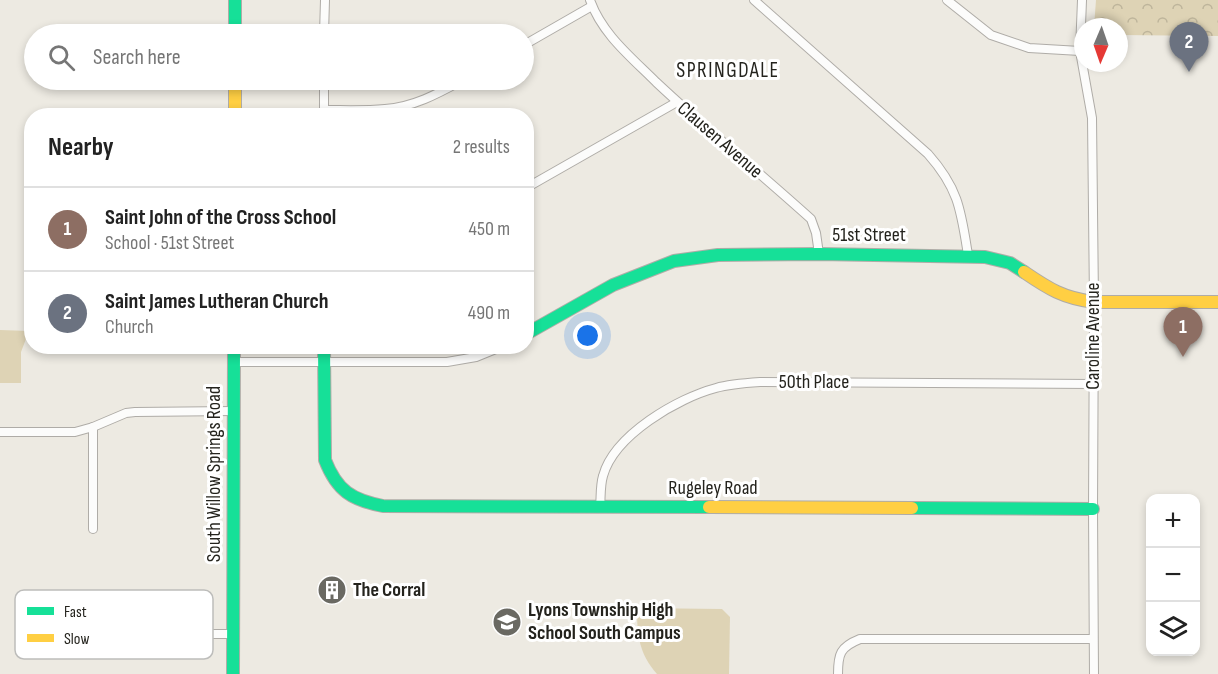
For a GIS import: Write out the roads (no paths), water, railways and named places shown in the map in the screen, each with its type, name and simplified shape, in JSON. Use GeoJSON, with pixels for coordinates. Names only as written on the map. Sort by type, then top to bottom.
{"type":"FeatureCollection","features":[{"type":"Feature","properties":{"kind":"street"},"geometry":{"type":"LineString","coordinates":[[235,0],[235,24]]}},
{"type":"Feature","properties":{"kind":"street"},"geometry":{"type":"LineString","coordinates":[[324,0],[324,24]]}},
{"type":"Feature","properties":{"kind":"street"},"geometry":{"type":"LineString","coordinates":[[754,0],[939,166],[957,198],[962,214],[968,255]]}},
{"type":"Feature","properties":{"kind":"street"},"geometry":{"type":"LineString","coordinates":[[947,0],[991,35],[1029,48],[1074,51]]}},
{"type":"Feature","properties":{"kind":"street","name":"Caroline Avenue"},"geometry":{"type":"LineString","coordinates":[[1081,18],[1082,0]]}},
{"type":"Feature","properties":{"kind":"street"},"geometry":{"type":"LineString","coordinates":[[534,39],[591,3]]}},
{"type":"Feature","properties":{"kind":"street","name":"Clausen Avenue"},"geometry":{"type":"LineString","coordinates":[[591,3],[604,28],[624,51],[677,102],[811,219],[819,254]]}},
{"type":"Feature","properties":{"kind":"street","name":"Caroline Avenue"},"geometry":{"type":"LineString","coordinates":[[1084,72],[1092,118],[1094,674]]}},
{"type":"Feature","properties":{"kind":"street"},"geometry":{"type":"LineString","coordinates":[[235,90],[235,108]]}},
{"type":"Feature","properties":{"kind":"street"},"geometry":{"type":"LineString","coordinates":[[324,90],[324,108]]}},
{"type":"Feature","properties":{"kind":"street"},"geometry":{"type":"LineString","coordinates":[[392,108],[405,106],[445,90]]}},
{"type":"Feature","properties":{"kind":"street"},"geometry":{"type":"LineString","coordinates":[[534,184],[677,102]]}},
{"type":"Feature","properties":{"kind":"street","name":"51st Street"},"geometry":{"type":"LineString","coordinates":[[534,329],[613,285],[674,261],[718,255],[968,255],[1011,263],[1051,290],[1080,300],[1218,302]]}},
{"type":"Feature","properties":{"kind":"street","name":"South Willow Springs Road"},"geometry":{"type":"LineString","coordinates":[[233,674],[234,354]]}},
{"type":"Feature","properties":{"kind":"street"},"geometry":{"type":"LineString","coordinates":[[324,354],[324,362]]}},
{"type":"Feature","properties":{"kind":"street"},"geometry":{"type":"LineString","coordinates":[[234,362],[447,362],[483,354]]}},
{"type":"Feature","properties":{"kind":"street","name":"Rugeley Road"},"geometry":{"type":"LineString","coordinates":[[324,362],[324,448],[329,471],[347,495],[383,506],[1093,509]]}},
{"type":"Feature","properties":{"kind":"street","name":"50th Place"},"geometry":{"type":"LineString","coordinates":[[600,508],[603,474],[619,448],[655,415],[679,402],[716,388],[761,382],[1093,384]]}},
{"type":"Feature","properties":{"kind":"street"},"geometry":{"type":"LineString","coordinates":[[0,432],[75,432],[126,413],[234,411]]}},
{"type":"Feature","properties":{"kind":"street"},"geometry":{"type":"LineString","coordinates":[[93,427],[93,529]]}},
{"type":"Feature","properties":{"kind":"street"},"geometry":{"type":"LineString","coordinates":[[213,634],[233,634]]}},
{"type":"Feature","properties":{"kind":"street"},"geometry":{"type":"LineString","coordinates":[[838,674],[839,654],[850,643],[860,639],[1093,639]]}},
{"type":"Feature","properties":{"kind":"place","name":"Saint James Lutheran Church"},"geometry":{"type":"Point","coordinates":[1189,72]}},
{"type":"Feature","properties":{"kind":"place","name":"Saint John of the Cross School"},"geometry":{"type":"Point","coordinates":[1183,357]}},
{"type":"Feature","properties":{"kind":"place","name":"The Corral"},"geometry":{"type":"Point","coordinates":[332,590]}},
{"type":"Feature","properties":{"kind":"place","name":"Lyons Township High School South Campus"},"geometry":{"type":"Point","coordinates":[507,622]}},
{"type":"Feature","properties":{"kind":"district","name":"SPRINGDALE"},"geometry":{"type":"Point","coordinates":[728,70]}}]}
